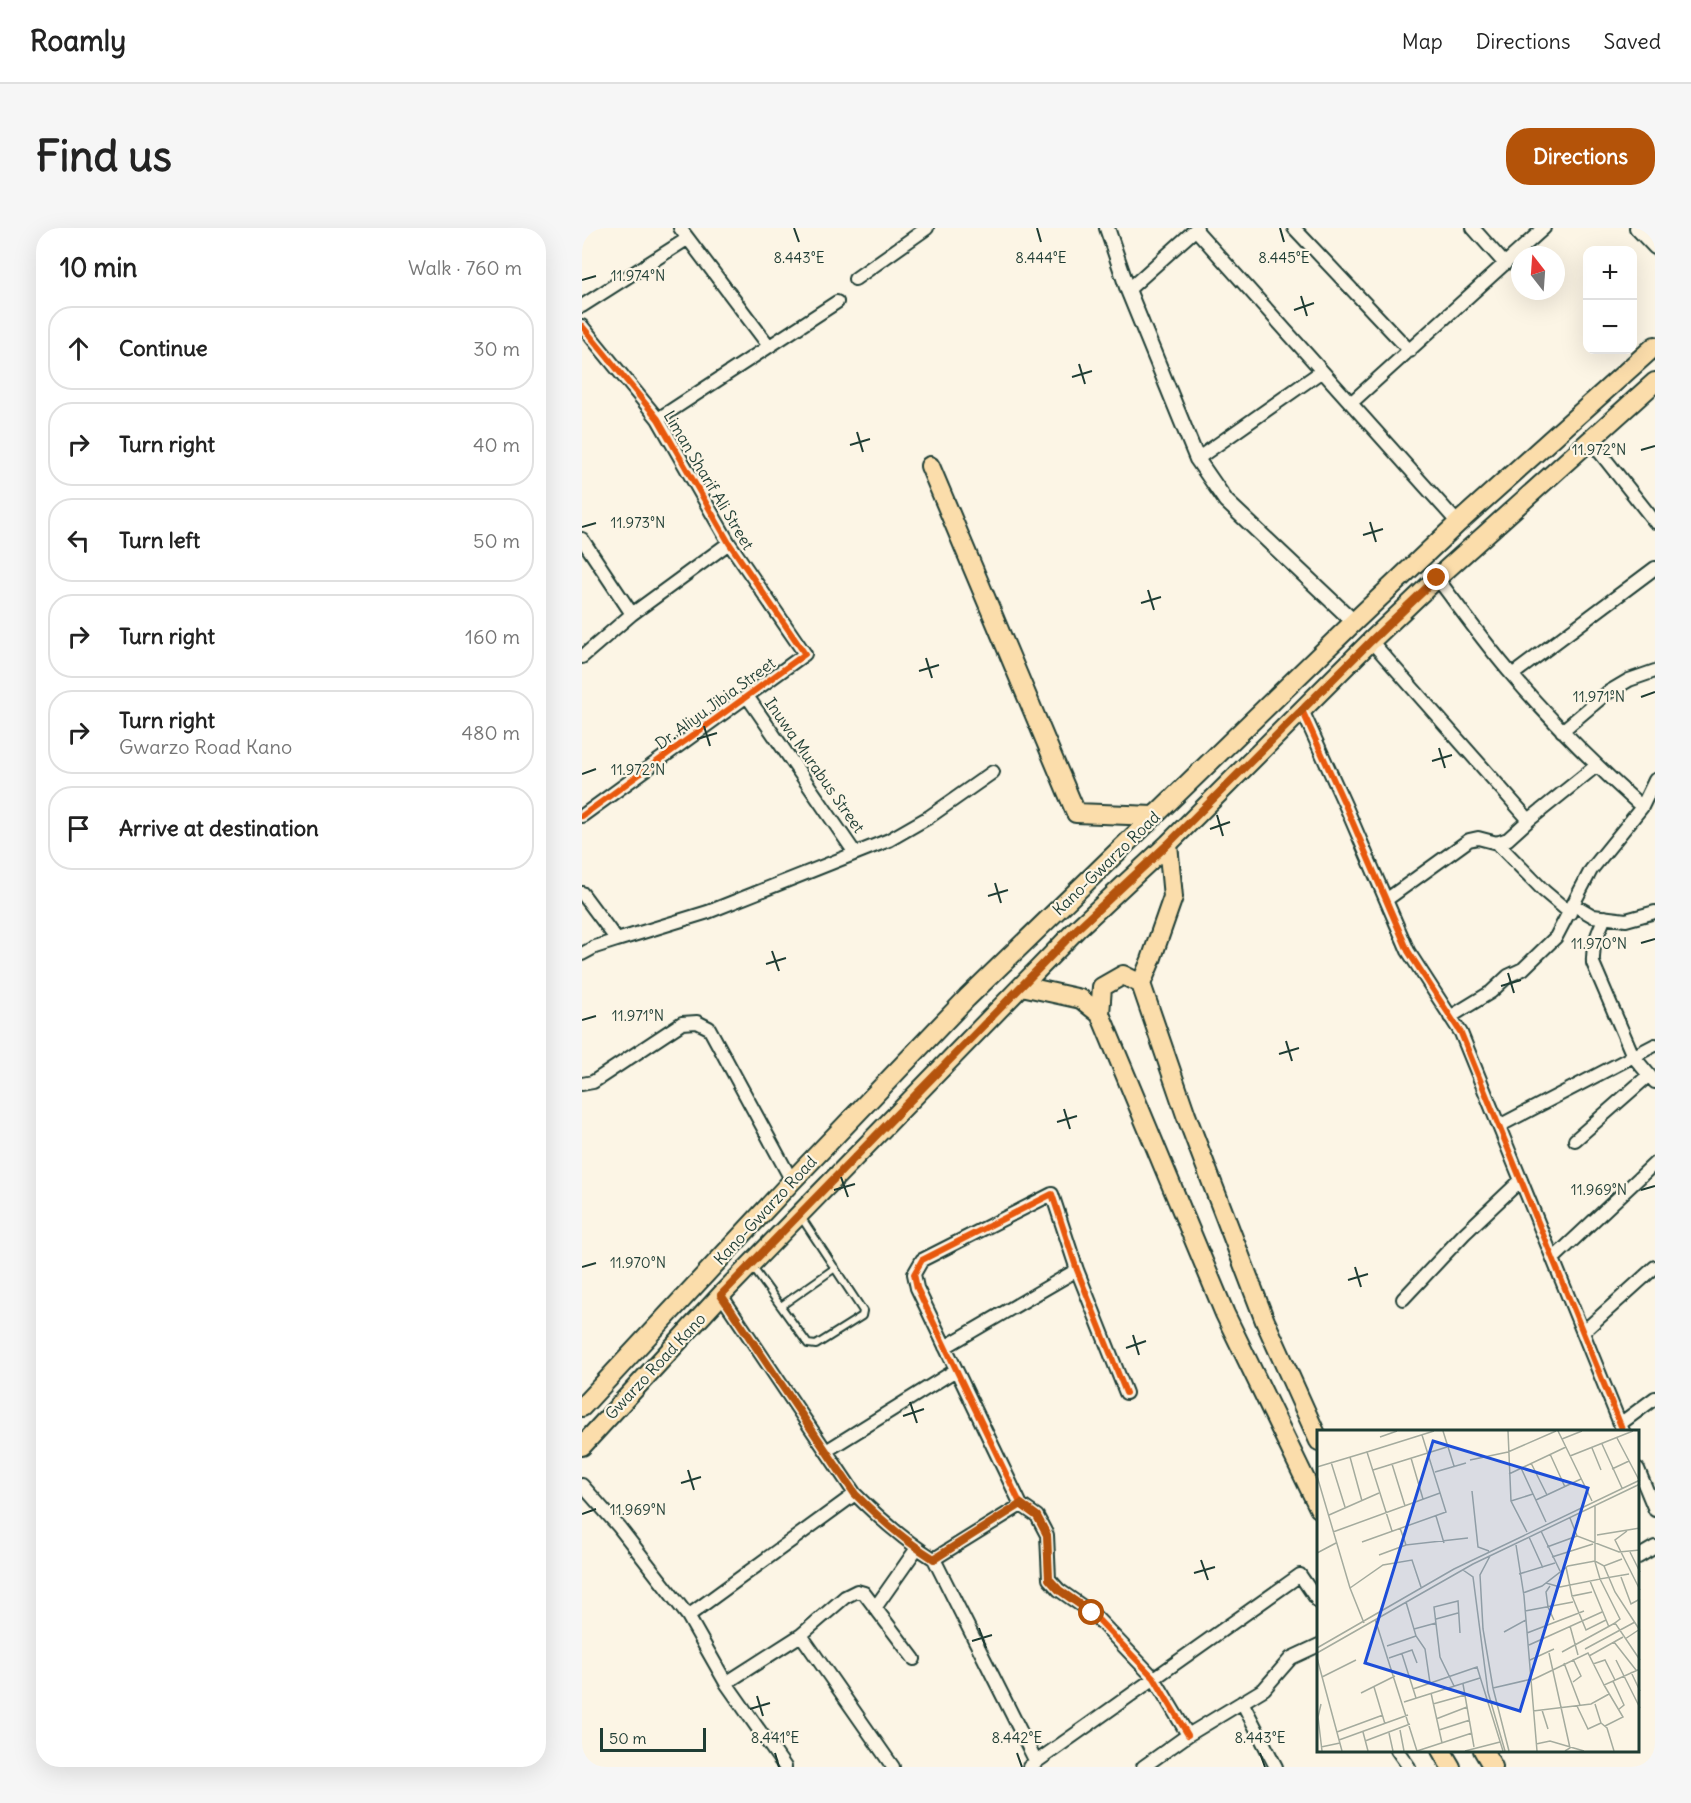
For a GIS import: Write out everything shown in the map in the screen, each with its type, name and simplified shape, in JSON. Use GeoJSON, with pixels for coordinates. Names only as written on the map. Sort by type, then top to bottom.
{"type":"FeatureCollection","features":[{"type":"Feature","properties":{"kind":"main road","name":"Kano-Gwarzo Road"},"geometry":{"type":"LineString","coordinates":[[582,1407],[792,1181],[967,998],[1458,523],[1655,345]]}},
{"type":"Feature","properties":{"kind":"main road","name":"Gwarzo Road Kano"},"geometry":{"type":"LineString","coordinates":[[582,1446],[750,1264],[1077,929],[1168,844],[1437,578],[1655,382]]}},
{"type":"Feature","properties":{"kind":"main road"},"geometry":{"type":"LineString","coordinates":[[930,466],[1076,813],[1154,816]]}},
{"type":"Feature","properties":{"kind":"main road"},"geometry":{"type":"LineString","coordinates":[[1168,844],[1173,897],[1141,984],[1186,1115],[1265,1321],[1317,1436]]}},
{"type":"Feature","properties":{"kind":"main road"},"geometry":{"type":"LineString","coordinates":[[1141,984],[1123,975],[1102,987],[1100,1014],[1225,1314],[1317,1504]]}},
{"type":"Feature","properties":{"kind":"main road"},"geometry":{"type":"LineString","coordinates":[[1022,986],[1082,999],[1100,1014]]}},
{"type":"Feature","properties":{"kind":"main road"},"geometry":{"type":"LineString","coordinates":[[1442,1752],[1451,1767]]}},
{"type":"Feature","properties":{"kind":"main road"},"geometry":{"type":"LineString","coordinates":[[1484,1752],[1493,1767]]}},
{"type":"Feature","properties":{"kind":"street"},"geometry":{"type":"LineString","coordinates":[[855,279],[927,228]]}},
{"type":"Feature","properties":{"kind":"street"},"geometry":{"type":"LineString","coordinates":[[1107,228],[1128,290],[1197,459],[1226,501],[1354,622]]}},
{"type":"Feature","properties":{"kind":"street"},"geometry":{"type":"LineString","coordinates":[[1294,228],[1410,351]]}},
{"type":"Feature","properties":{"kind":"street"},"geometry":{"type":"LineString","coordinates":[[1473,228],[1505,264]]}},
{"type":"Feature","properties":{"kind":"street"},"geometry":{"type":"LineString","coordinates":[[1351,403],[1544,228]]}},
{"type":"Feature","properties":{"kind":"street"},"geometry":{"type":"LineString","coordinates":[[1636,228],[1655,248]]}},
{"type":"Feature","properties":{"kind":"street"},"geometry":{"type":"LineString","coordinates":[[1128,290],[1197,229],[1458,523]]}},
{"type":"Feature","properties":{"kind":"street"},"geometry":{"type":"LineString","coordinates":[[582,306],[684,233],[769,346]]}},
{"type":"Feature","properties":{"kind":"street"},"geometry":{"type":"LineString","coordinates":[[658,419],[837,302]]}},
{"type":"Feature","properties":{"kind":"street","name":"Liman Sharif Ali Street"},"geometry":{"type":"LineString","coordinates":[[582,326],[658,419],[729,543],[805,654]]}},
{"type":"Feature","properties":{"kind":"street"},"geometry":{"type":"LineString","coordinates":[[1197,459],[1322,370]]}},
{"type":"Feature","properties":{"kind":"street"},"geometry":{"type":"LineString","coordinates":[[1591,441],[1655,522]]}},
{"type":"Feature","properties":{"kind":"street"},"geometry":{"type":"LineString","coordinates":[[582,539],[632,614]]}},
{"type":"Feature","properties":{"kind":"street"},"geometry":{"type":"LineString","coordinates":[[582,657],[632,614],[729,543]]}},
{"type":"Feature","properties":{"kind":"street"},"geometry":{"type":"LineString","coordinates":[[1512,675],[1655,568]]}},
{"type":"Feature","properties":{"kind":"street"},"geometry":{"type":"LineString","coordinates":[[1437,578],[1512,675],[1562,731],[1596,766],[1642,807]]}},
{"type":"Feature","properties":{"kind":"street"},"geometry":{"type":"LineString","coordinates":[[1371,641],[1529,820]]}},
{"type":"Feature","properties":{"kind":"street","name":"Dr. Aliyu Jibia Street"},"geometry":{"type":"LineString","coordinates":[[582,816],[805,654]]}},
{"type":"Feature","properties":{"kind":"street"},"geometry":{"type":"LineString","coordinates":[[1562,731],[1607,693],[1629,680],[1655,671]]}},
{"type":"Feature","properties":{"kind":"street","name":"Inuwa Murabus Street"},"geometry":{"type":"LineString","coordinates":[[747,696],[855,853]]}},
{"type":"Feature","properties":{"kind":"street"},"geometry":{"type":"LineString","coordinates":[[1302,710],[1408,951],[1461,1034],[1621,1427],[1655,1398]]}},
{"type":"Feature","properties":{"kind":"street"},"geometry":{"type":"LineString","coordinates":[[1497,843],[1508,839],[1596,766]]}},
{"type":"Feature","properties":{"kind":"street"},"geometry":{"type":"LineString","coordinates":[[582,954],[595,947],[708,912],[889,840],[928,817],[993,772]]}},
{"type":"Feature","properties":{"kind":"street"},"geometry":{"type":"LineString","coordinates":[[1450,1017],[1491,992],[1508,976],[1523,969],[1556,937],[1591,870],[1642,807],[1655,780]]}},
{"type":"Feature","properties":{"kind":"street"},"geometry":{"type":"LineString","coordinates":[[1386,900],[1470,840],[1478,838],[1497,843],[1544,891],[1572,909],[1593,916],[1626,920],[1655,912]]}},
{"type":"Feature","properties":{"kind":"street"},"geometry":{"type":"LineString","coordinates":[[582,892],[617,940]]}},
{"type":"Feature","properties":{"kind":"street"},"geometry":{"type":"LineString","coordinates":[[1575,1140],[1652,1078],[1633,1056],[1593,963],[1592,950],[1605,917]]}},
{"type":"Feature","properties":{"kind":"street"},"geometry":{"type":"LineString","coordinates":[[582,1084],[593,1082],[682,1023],[697,1022],[709,1028],[792,1181]]}},
{"type":"Feature","properties":{"kind":"street"},"geometry":{"type":"LineString","coordinates":[[1499,1126],[1655,1045]]}},
{"type":"Feature","properties":{"kind":"street"},"geometry":{"type":"LineString","coordinates":[[1553,1259],[1655,1163]]}},
{"type":"Feature","properties":{"kind":"street"},"geometry":{"type":"LineString","coordinates":[[1403,1299],[1464,1234],[1521,1180]]}},
{"type":"Feature","properties":{"kind":"street"},"geometry":{"type":"LineString","coordinates":[[1126,1393],[1077,1270],[1052,1194],[922,1260],[914,1274],[917,1288],[1021,1504],[1037,1516],[1047,1535],[1049,1579],[1059,1590],[1092,1613],[1154,1678],[1188,1735]]}},
{"type":"Feature","properties":{"kind":"street"},"geometry":{"type":"LineString","coordinates":[[1583,1332],[1655,1267]]}},
{"type":"Feature","properties":{"kind":"street"},"geometry":{"type":"LineString","coordinates":[[945,1347],[1077,1270]]}},
{"type":"Feature","properties":{"kind":"street"},"geometry":{"type":"LineString","coordinates":[[721,1295],[855,1494],[917,1548],[934,1559],[1032,1764],[1300,1575],[1317,1600]]}},
{"type":"Feature","properties":{"kind":"street"},"geometry":{"type":"LineString","coordinates":[[826,1451],[956,1370]]}},
{"type":"Feature","properties":{"kind":"street"},"geometry":{"type":"LineString","coordinates":[[1640,1474],[1655,1510]]}},
{"type":"Feature","properties":{"kind":"street"},"geometry":{"type":"LineString","coordinates":[[582,1485],[619,1527],[688,1616],[726,1683],[785,1767]]}},
{"type":"Feature","properties":{"kind":"street"},"geometry":{"type":"LineString","coordinates":[[688,1616],[855,1494]]}},
{"type":"Feature","properties":{"kind":"street"},"geometry":{"type":"LineString","coordinates":[[934,1559],[1021,1504]]}},
{"type":"Feature","properties":{"kind":"street"},"geometry":{"type":"LineString","coordinates":[[1640,1556],[1655,1547]]}},
{"type":"Feature","properties":{"kind":"street"},"geometry":{"type":"LineString","coordinates":[[875,1608],[917,1548]]}},
{"type":"Feature","properties":{"kind":"street"},"geometry":{"type":"LineString","coordinates":[[726,1683],[801,1635],[857,1591],[864,1593],[914,1659]]}},
{"type":"Feature","properties":{"kind":"street"},"geometry":{"type":"LineString","coordinates":[[801,1635],[892,1767]]}},
{"type":"Feature","properties":{"kind":"street"},"geometry":{"type":"LineString","coordinates":[[1143,1767],[1188,1735],[1264,1689],[1291,1658],[1317,1646]]}},
{"type":"Feature","properties":{"kind":"street"},"geometry":{"type":"LineString","coordinates":[[1242,1702],[1276,1767]]}},
{"type":"Feature","properties":{"kind":"street"},"geometry":{"type":"LineString","coordinates":[[1398,1752],[1409,1767]]}},
{"type":"Feature","properties":{"kind":"lane"},"geometry":{"type":"LineString","coordinates":[[750,1264],[811,1346],[862,1316],[863,1311],[799,1214]]}},
{"type":"Feature","properties":{"kind":"lane"},"geometry":{"type":"LineString","coordinates":[[781,1306],[835,1268]]}},
{"type":"Feature","properties":{"kind":"cycle path"},"geometry":{"type":"LineString","coordinates":[[582,326],[658,419],[729,543],[805,654],[582,816]]}},
{"type":"Feature","properties":{"kind":"cycle path"},"geometry":{"type":"LineString","coordinates":[[1302,710],[1408,951],[1461,1033],[1623,1430]]}},
{"type":"Feature","properties":{"kind":"cycle path"},"geometry":{"type":"LineString","coordinates":[[1126,1393],[1077,1270],[1052,1194],[922,1260],[914,1274],[917,1288],[1021,1505],[1037,1516],[1047,1535],[1049,1579],[1059,1590],[1092,1613],[1154,1678],[1188,1735]]}},
{"type":"Feature","properties":{"kind":"route"},"geometry":{"type":"LineString","coordinates":[[1092,1613],[1059,1590],[1049,1579],[1047,1535],[1037,1516],[1021,1504],[934,1559],[876,1514],[855,1494],[721,1295],[1077,929],[1168,844],[1437,578]]}}]}
